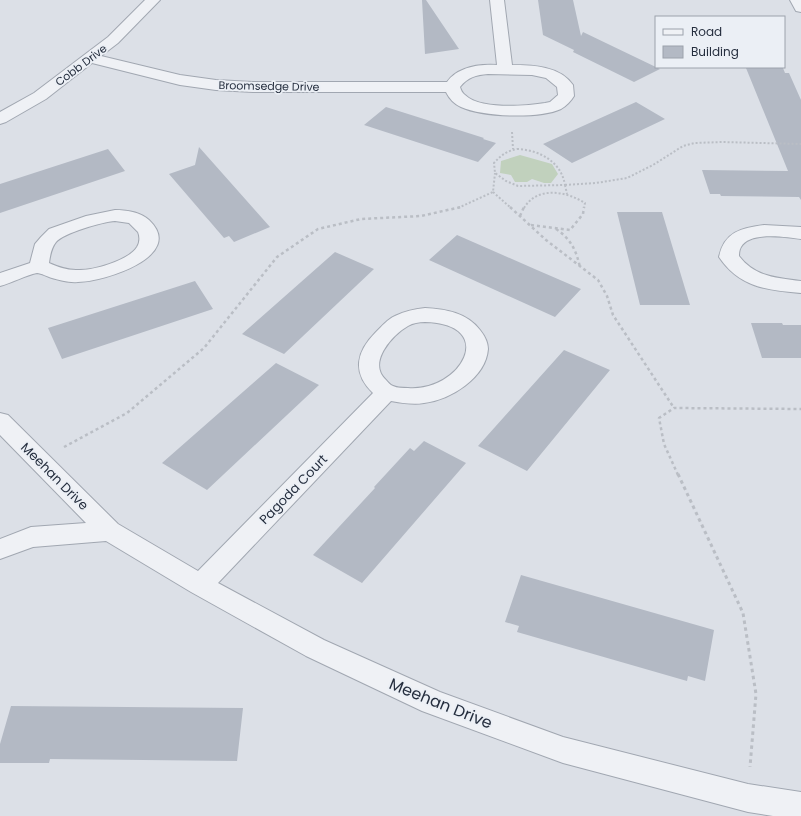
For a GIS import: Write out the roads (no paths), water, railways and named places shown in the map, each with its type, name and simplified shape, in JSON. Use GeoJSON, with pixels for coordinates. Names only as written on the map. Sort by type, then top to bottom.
{"type":"FeatureCollection","features":[{"type":"Feature","properties":{"kind":"street","name":"Cobb Drive"},"geometry":{"type":"LineString","coordinates":[[0,119],[40,96],[113,40],[153,0]]}},
{"type":"Feature","properties":{"kind":"street"},"geometry":{"type":"LineString","coordinates":[[497,0],[505,69]]}},
{"type":"Feature","properties":{"kind":"street"},"geometry":{"type":"LineString","coordinates":[[797,0],[801,8]]}},
{"type":"Feature","properties":{"kind":"street","name":"Broomsedge Drive"},"geometry":{"type":"LineString","coordinates":[[89,58],[180,80],[216,85],[253,87],[452,87]]}},
{"type":"Feature","properties":{"kind":"street"},"geometry":{"type":"LineString","coordinates":[[505,69],[532,70],[552,75],[565,85],[566,96],[556,105],[537,108],[487,109],[470,105],[458,98],[452,87],[457,78],[471,71],[505,69]]}},
{"type":"Feature","properties":{"kind":"street"},"geometry":{"type":"LineString","coordinates":[[0,280],[39,266],[56,274],[76,277],[97,274],[131,262],[143,253],[150,242],[149,232],[143,223],[130,217],[99,217],[54,234],[44,244],[40,256],[39,266]]}},
{"type":"Feature","properties":{"kind":"street"},"geometry":{"type":"LineString","coordinates":[[801,233],[779,231],[756,232],[748,234],[741,237],[732,246],[729,257],[737,269],[750,277],[769,283],[801,287]]}},
{"type":"Feature","properties":{"kind":"street"},"geometry":{"type":"LineString","coordinates":[[434,315],[452,318],[467,327],[477,340],[479,352],[472,366],[449,388],[429,395],[407,396],[386,393],[372,379],[368,362],[374,347],[401,320],[415,316],[434,315]]}},
{"type":"Feature","properties":{"kind":"street","name":"Pagoda Court"},"geometry":{"type":"LineString","coordinates":[[200,585],[386,393]]}},
{"type":"Feature","properties":{"kind":"street","name":"Meehan Drive"},"geometry":{"type":"LineString","coordinates":[[0,421],[109,531],[200,585],[315,648],[432,702],[563,750],[748,798],[801,806]]}},
{"type":"Feature","properties":{"kind":"street"},"geometry":{"type":"LineString","coordinates":[[0,549],[31,537],[109,531]]}}]}
